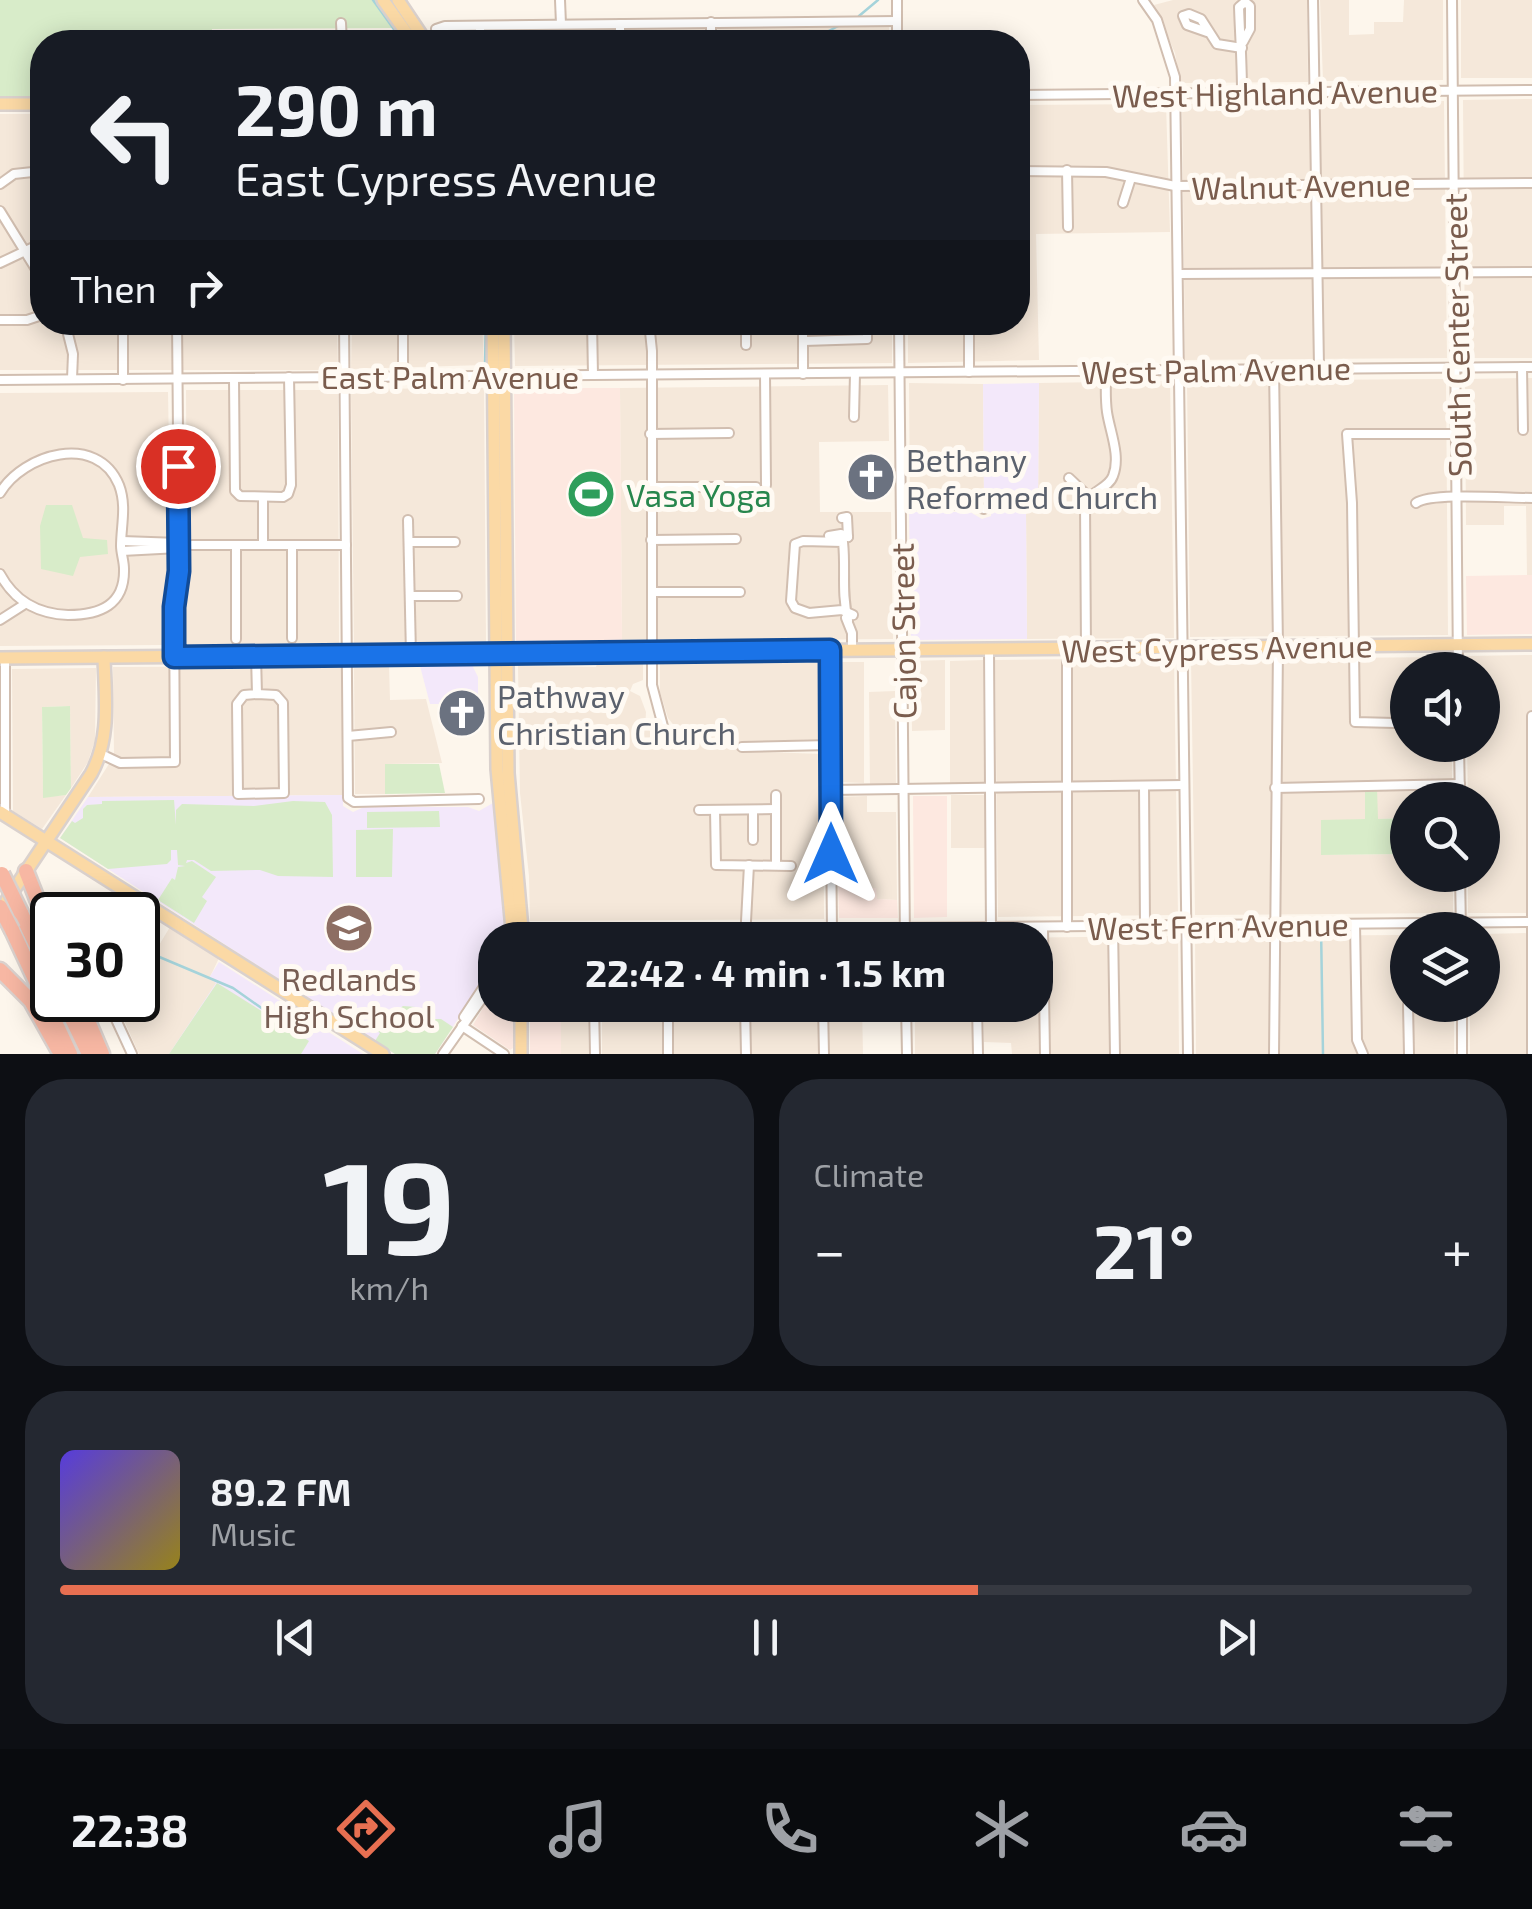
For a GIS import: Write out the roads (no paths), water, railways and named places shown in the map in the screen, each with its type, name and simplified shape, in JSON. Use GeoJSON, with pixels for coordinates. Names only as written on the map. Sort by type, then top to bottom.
{"type":"FeatureCollection","features":[{"type":"Feature","properties":{"kind":"highway"},"geometry":{"type":"LineString","coordinates":[[26,871],[34,892]]}},
{"type":"Feature","properties":{"kind":"highway"},"geometry":{"type":"LineString","coordinates":[[1,873],[30,932]]}},
{"type":"Feature","properties":{"kind":"highway"},"geometry":{"type":"LineString","coordinates":[[0,909],[70,1054]]}},
{"type":"Feature","properties":{"kind":"highway"},"geometry":{"type":"LineString","coordinates":[[0,970],[30,1001],[61,1054]]}},
{"type":"Feature","properties":{"kind":"highway"},"geometry":{"type":"LineString","coordinates":[[74,1022],[90,1054]]}},
{"type":"Feature","properties":{"kind":"highway"},"geometry":{"type":"LineString","coordinates":[[88,1022],[102,1054]]}},
{"type":"Feature","properties":{"kind":"main road"},"geometry":{"type":"LineString","coordinates":[[383,0],[404,30]]}},
{"type":"Feature","properties":{"kind":"main road"},"geometry":{"type":"LineString","coordinates":[[398,0],[418,30]]}},
{"type":"Feature","properties":{"kind":"main road"},"geometry":{"type":"LineString","coordinates":[[0,104],[30,104]]}},
{"type":"Feature","properties":{"kind":"main road"},"geometry":{"type":"LineString","coordinates":[[494,335],[499,376]]}},
{"type":"Feature","properties":{"kind":"main road"},"geometry":{"type":"LineString","coordinates":[[503,335],[499,376],[501,655],[497,768],[513,922]]}},
{"type":"Feature","properties":{"kind":"main road","name":"West Cypress Avenue"},"geometry":{"type":"LineString","coordinates":[[2,658],[1532,644]]}},
{"type":"Feature","properties":{"kind":"main road"},"geometry":{"type":"LineString","coordinates":[[0,909],[91,774],[100,754],[105,732],[104,657]]}},
{"type":"Feature","properties":{"kind":"main road"},"geometry":{"type":"LineString","coordinates":[[2,814],[128,892]]}},
{"type":"Feature","properties":{"kind":"main road"},"geometry":{"type":"LineString","coordinates":[[160,912],[383,1054]]}},
{"type":"Feature","properties":{"kind":"main road"},"geometry":{"type":"LineString","coordinates":[[207,943],[372,1054]]}},
{"type":"Feature","properties":{"kind":"main road"},"geometry":{"type":"LineString","coordinates":[[520,1022],[521,1054]]}},
{"type":"Feature","properties":{"kind":"street"},"geometry":{"type":"LineString","coordinates":[[560,0],[561,24]]}},
{"type":"Feature","properties":{"kind":"street"},"geometry":{"type":"LineString","coordinates":[[897,0],[897,30]]}},
{"type":"Feature","properties":{"kind":"street"},"geometry":{"type":"LineString","coordinates":[[1143,0],[1157,20],[1169,51],[1176,92],[1174,186],[1188,1054]]}},
{"type":"Feature","properties":{"kind":"street"},"geometry":{"type":"LineString","coordinates":[[1313,0],[1319,367]]}},
{"type":"Feature","properties":{"kind":"street","name":"South Center Street"},"geometry":{"type":"LineString","coordinates":[[1452,0],[1458,652]]}},
{"type":"Feature","properties":{"kind":"street"},"geometry":{"type":"LineString","coordinates":[[711,22],[711,30]]}},
{"type":"Feature","properties":{"kind":"street"},"geometry":{"type":"LineString","coordinates":[[436,29],[561,24],[897,22]]}},
{"type":"Feature","properties":{"kind":"street"},"geometry":{"type":"LineString","coordinates":[[342,23],[342,30]]}},
{"type":"Feature","properties":{"kind":"street"},"geometry":{"type":"LineString","coordinates":[[620,24],[620,30]]}},
{"type":"Feature","properties":{"kind":"street"},"geometry":{"type":"LineString","coordinates":[[1208,32],[1219,45],[1243,45],[1242,92]]}},
{"type":"Feature","properties":{"kind":"street","name":"West Highland Avenue"},"geometry":{"type":"LineString","coordinates":[[1030,95],[1532,90]]}},
{"type":"Feature","properties":{"kind":"street"},"geometry":{"type":"LineString","coordinates":[[1067,170],[1068,228]]}},
{"type":"Feature","properties":{"kind":"street","name":"Walnut Avenue"},"geometry":{"type":"LineString","coordinates":[[1030,171],[1067,170],[1174,186],[1532,183]]}},
{"type":"Feature","properties":{"kind":"street"},"geometry":{"type":"LineString","coordinates":[[0,184],[14,174],[30,172]]}},
{"type":"Feature","properties":{"kind":"street"},"geometry":{"type":"LineString","coordinates":[[1123,203],[1131,178]]}},
{"type":"Feature","properties":{"kind":"street"},"geometry":{"type":"LineString","coordinates":[[0,210],[30,257]]}},
{"type":"Feature","properties":{"kind":"street"},"geometry":{"type":"LineString","coordinates":[[0,263],[30,248]]}},
{"type":"Feature","properties":{"kind":"street"},"geometry":{"type":"LineString","coordinates":[[1178,274],[1532,272]]}},
{"type":"Feature","properties":{"kind":"street"},"geometry":{"type":"LineString","coordinates":[[0,320],[30,319]]}},
{"type":"Feature","properties":{"kind":"street"},"geometry":{"type":"LineString","coordinates":[[68,335],[73,354],[72,379]]}},
{"type":"Feature","properties":{"kind":"street"},"geometry":{"type":"LineString","coordinates":[[123,335],[123,380]]}},
{"type":"Feature","properties":{"kind":"street"},"geometry":{"type":"LineString","coordinates":[[100,754],[120,763],[176,762],[178,335]]}},
{"type":"Feature","properties":{"kind":"street"},"geometry":{"type":"LineString","coordinates":[[344,335],[348,798],[352,802],[479,799]]}},
{"type":"Feature","properties":{"kind":"street"},"geometry":{"type":"LineString","coordinates":[[403,335],[403,377]]}},
{"type":"Feature","properties":{"kind":"street"},"geometry":{"type":"LineString","coordinates":[[592,335],[593,376]]}},
{"type":"Feature","properties":{"kind":"street"},"geometry":{"type":"LineString","coordinates":[[650,335],[653,693],[664,730]]}},
{"type":"Feature","properties":{"kind":"street"},"geometry":{"type":"LineString","coordinates":[[746,335],[746,346]]}},
{"type":"Feature","properties":{"kind":"street"},"geometry":{"type":"LineString","coordinates":[[803,374],[804,335]]}},
{"type":"Feature","properties":{"kind":"street"},"geometry":{"type":"LineString","coordinates":[[804,340],[867,339],[867,335]]}},
{"type":"Feature","properties":{"kind":"street","name":"Cajon Street"},"geometry":{"type":"LineString","coordinates":[[900,335],[905,922]]}},
{"type":"Feature","properties":{"kind":"street"},"geometry":{"type":"LineString","coordinates":[[969,335],[969,372]]}},
{"type":"Feature","properties":{"kind":"street"},"geometry":{"type":"LineString","coordinates":[[1522,430],[1527,367]]}},
{"type":"Feature","properties":{"kind":"street","name":"West Palm Avenue"},"geometry":{"type":"LineString","coordinates":[[900,372],[1527,367]]}},
{"type":"Feature","properties":{"kind":"street"},"geometry":{"type":"LineString","coordinates":[[1274,368],[1278,647],[1274,1054]]}},
{"type":"Feature","properties":{"kind":"street"},"geometry":{"type":"LineString","coordinates":[[1086,649],[1084,506],[1088,496],[1112,481],[1114,473],[1106,371]]}},
{"type":"Feature","properties":{"kind":"street","name":"East Palm Avenue"},"geometry":{"type":"LineString","coordinates":[[0,380],[900,372]]}},
{"type":"Feature","properties":{"kind":"street"},"geometry":{"type":"LineString","coordinates":[[854,417],[855,373]]}},
{"type":"Feature","properties":{"kind":"street"},"geometry":{"type":"LineString","coordinates":[[766,374],[766,485]]}},
{"type":"Feature","properties":{"kind":"street"},"geometry":{"type":"LineString","coordinates":[[234,379],[235,491],[240,496],[264,498],[282,497],[290,490],[289,377]]}},
{"type":"Feature","properties":{"kind":"street"},"geometry":{"type":"LineString","coordinates":[[650,434],[730,433]]}},
{"type":"Feature","properties":{"kind":"street"},"geometry":{"type":"LineString","coordinates":[[1390,723],[1355,722],[1348,434],[1456,434]]}},
{"type":"Feature","properties":{"kind":"street"},"geometry":{"type":"LineString","coordinates":[[0,494],[13,476],[38,458],[67,454],[88,458],[110,471],[120,488],[121,590],[105,610],[54,614],[25,604],[0,574]]}},
{"type":"Feature","properties":{"kind":"street"},"geometry":{"type":"LineString","coordinates":[[1070,478],[1088,496]]}},
{"type":"Feature","properties":{"kind":"street"},"geometry":{"type":"LineString","coordinates":[[650,488],[756,486]]}},
{"type":"Feature","properties":{"kind":"street"},"geometry":{"type":"LineString","coordinates":[[1416,503],[1434,496],[1532,498]]}},
{"type":"Feature","properties":{"kind":"street"},"geometry":{"type":"LineString","coordinates":[[264,498],[264,544]]}},
{"type":"Feature","properties":{"kind":"street"},"geometry":{"type":"LineString","coordinates":[[901,504],[972,505],[984,509]]}},
{"type":"Feature","properties":{"kind":"street"},"geometry":{"type":"LineString","coordinates":[[408,520],[410,655]]}},
{"type":"Feature","properties":{"kind":"street"},"geometry":{"type":"LineString","coordinates":[[849,615],[803,617],[794,613],[787,602],[791,578],[787,552],[792,540],[845,538],[854,650]]}},
{"type":"Feature","properties":{"kind":"street"},"geometry":{"type":"LineString","coordinates":[[652,540],[736,539]]}},
{"type":"Feature","properties":{"kind":"street"},"geometry":{"type":"LineString","coordinates":[[410,542],[456,542]]}},
{"type":"Feature","properties":{"kind":"street"},"geometry":{"type":"LineString","coordinates":[[122,546],[179,545]]}},
{"type":"Feature","properties":{"kind":"street"},"geometry":{"type":"LineString","coordinates":[[192,545],[346,545]]}},
{"type":"Feature","properties":{"kind":"street"},"geometry":{"type":"LineString","coordinates":[[236,545],[236,639]]}},
{"type":"Feature","properties":{"kind":"street"},"geometry":{"type":"LineString","coordinates":[[292,545],[292,638]]}},
{"type":"Feature","properties":{"kind":"street"},"geometry":{"type":"LineString","coordinates":[[652,592],[740,592]]}},
{"type":"Feature","properties":{"kind":"street"},"geometry":{"type":"LineString","coordinates":[[411,596],[456,596]]}},
{"type":"Feature","properties":{"kind":"street"},"geometry":{"type":"LineString","coordinates":[[0,620],[25,604]]}},
{"type":"Feature","properties":{"kind":"street"},"geometry":{"type":"LineString","coordinates":[[1067,649],[1068,927]]}},
{"type":"Feature","properties":{"kind":"street"},"geometry":{"type":"LineString","coordinates":[[827,922],[830,650]]}},
{"type":"Feature","properties":{"kind":"street"},"geometry":{"type":"LineString","coordinates":[[989,650],[992,922]]}},
{"type":"Feature","properties":{"kind":"street"},"geometry":{"type":"LineString","coordinates":[[256,656],[257,694]]}},
{"type":"Feature","properties":{"kind":"street"},"geometry":{"type":"LineString","coordinates":[[2,658],[2,814]]}},
{"type":"Feature","properties":{"kind":"street"},"geometry":{"type":"LineString","coordinates":[[257,694],[276,695],[283,703],[284,793],[238,794],[237,704],[244,695],[257,694]]}},
{"type":"Feature","properties":{"kind":"street"},"geometry":{"type":"LineString","coordinates":[[1531,716],[1532,1054]]}},
{"type":"Feature","properties":{"kind":"street"},"geometry":{"type":"LineString","coordinates":[[348,736],[391,732]]}},
{"type":"Feature","properties":{"kind":"street"},"geometry":{"type":"LineString","coordinates":[[742,747],[830,746]]}},
{"type":"Feature","properties":{"kind":"street"},"geometry":{"type":"LineString","coordinates":[[830,790],[1183,785]]}},
{"type":"Feature","properties":{"kind":"street"},"geometry":{"type":"LineString","coordinates":[[1144,786],[1145,926]]}},
{"type":"Feature","properties":{"kind":"street"},"geometry":{"type":"LineString","coordinates":[[1275,788],[1390,786]]}},
{"type":"Feature","properties":{"kind":"street"},"geometry":{"type":"LineString","coordinates":[[776,795],[776,866]]}},
{"type":"Feature","properties":{"kind":"street"},"geometry":{"type":"LineString","coordinates":[[699,810],[776,809]]}},
{"type":"Feature","properties":{"kind":"street"},"geometry":{"type":"LineString","coordinates":[[715,810],[716,865],[791,866]]}},
{"type":"Feature","properties":{"kind":"street"},"geometry":{"type":"LineString","coordinates":[[753,810],[753,840]]}},
{"type":"Feature","properties":{"kind":"street"},"geometry":{"type":"LineString","coordinates":[[745,922],[750,866]]}},
{"type":"Feature","properties":{"kind":"street","name":"West Fern Avenue"},"geometry":{"type":"LineString","coordinates":[[1500,924],[1531,922]]}},
{"type":"Feature","properties":{"kind":"street"},"geometry":{"type":"LineString","coordinates":[[1355,924],[1358,1040],[1363,1054]]}},
{"type":"Feature","properties":{"kind":"street","name":"West Fern Avenue"},"geometry":{"type":"LineString","coordinates":[[1053,928],[1390,925]]}},
{"type":"Feature","properties":{"kind":"street"},"geometry":{"type":"LineString","coordinates":[[1113,926],[1114,1054]]}},
{"type":"Feature","properties":{"kind":"street"},"geometry":{"type":"LineString","coordinates":[[462,1026],[478,997]]}},
{"type":"Feature","properties":{"kind":"street"},"geometry":{"type":"LineString","coordinates":[[443,1054],[478,1004]]}},
{"type":"Feature","properties":{"kind":"street"},"geometry":{"type":"LineString","coordinates":[[117,1022],[132,1054]]}},
{"type":"Feature","properties":{"kind":"street"},"geometry":{"type":"LineString","coordinates":[[594,1022],[595,1054]]}},
{"type":"Feature","properties":{"kind":"street"},"geometry":{"type":"LineString","coordinates":[[668,1022],[668,1054]]}},
{"type":"Feature","properties":{"kind":"street"},"geometry":{"type":"LineString","coordinates":[[745,1022],[746,1054]]}},
{"type":"Feature","properties":{"kind":"street"},"geometry":{"type":"LineString","coordinates":[[823,1022],[824,1054]]}},
{"type":"Feature","properties":{"kind":"street"},"geometry":{"type":"LineString","coordinates":[[906,1022],[907,1054]]}},
{"type":"Feature","properties":{"kind":"street"},"geometry":{"type":"LineString","coordinates":[[977,1022],[978,1054]]}},
{"type":"Feature","properties":{"kind":"street"},"geometry":{"type":"LineString","coordinates":[[1044,1022],[1045,1054]]}},
{"type":"Feature","properties":{"kind":"street"},"geometry":{"type":"LineString","coordinates":[[1408,1022],[1409,1054]]}},
{"type":"Feature","properties":{"kind":"street"},"geometry":{"type":"LineString","coordinates":[[1462,1022],[1462,1054]]}},
{"type":"Feature","properties":{"kind":"street"},"geometry":{"type":"LineString","coordinates":[[462,1026],[504,1054]]}},
{"type":"Feature","properties":{"kind":"waterway"},"geometry":{"type":"LineString","coordinates":[[373,0],[394,30]]}},
{"type":"Feature","properties":{"kind":"waterway"},"geometry":{"type":"LineString","coordinates":[[859,16],[878,0]]}},
{"type":"Feature","properties":{"kind":"waterway"},"geometry":{"type":"LineString","coordinates":[[831,30],[840,25]]}},
{"type":"Feature","properties":{"kind":"waterway"},"geometry":{"type":"LineString","coordinates":[[485,364],[486,335]]}},
{"type":"Feature","properties":{"kind":"waterway"},"geometry":{"type":"LineString","coordinates":[[1321,926],[1323,1054]]}},
{"type":"Feature","properties":{"kind":"waterway"},"geometry":{"type":"LineString","coordinates":[[160,957],[233,988],[270,1014]]}},
{"type":"Feature","properties":{"kind":"place","name":"Bethany Reformed Church"},"geometry":{"type":"Point","coordinates":[871,477]}},
{"type":"Feature","properties":{"kind":"place","name":"Vasa Yoga"},"geometry":{"type":"Point","coordinates":[591,494]}},
{"type":"Feature","properties":{"kind":"place","name":"Pathway Christian Church"},"geometry":{"type":"Point","coordinates":[462,713]}},
{"type":"Feature","properties":{"kind":"place","name":"Redlands High School"},"geometry":{"type":"Point","coordinates":[349,928]}}]}
